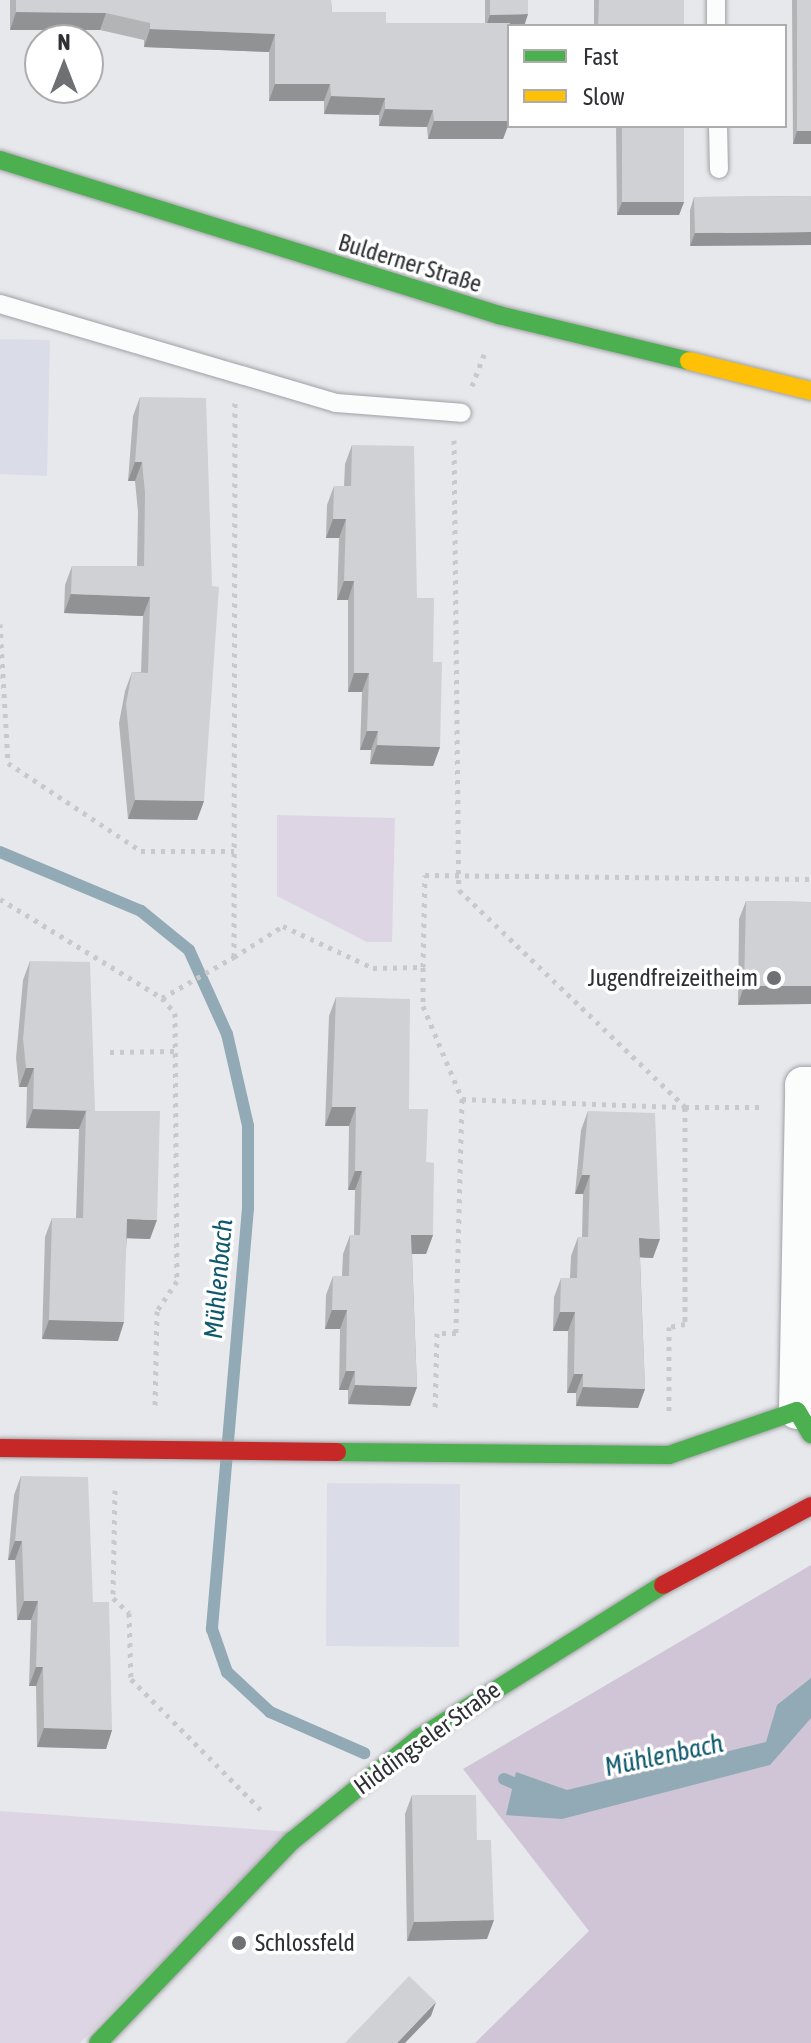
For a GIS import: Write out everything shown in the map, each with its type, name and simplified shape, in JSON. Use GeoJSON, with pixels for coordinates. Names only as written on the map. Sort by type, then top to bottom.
{"type":"FeatureCollection","features":[{"type":"Feature","properties":{"kind":"street","name":"Bulderner Straße"},"geometry":{"type":"LineString","coordinates":[[0,160],[499,315],[705,371],[811,391]]}},
{"type":"Feature","properties":{"kind":"street"},"geometry":{"type":"LineString","coordinates":[[0,1448],[669,1455],[804,1422],[807,1096]]}},
{"type":"Feature","properties":{"kind":"street","name":"Hiddingseler Straße"},"geometry":{"type":"LineString","coordinates":[[98,2043],[292,1841],[419,1738],[524,1667],[811,1506]]}},
{"type":"Feature","properties":{"kind":"lane"},"geometry":{"type":"LineString","coordinates":[[716,0],[716,24]]}},
{"type":"Feature","properties":{"kind":"lane"},"geometry":{"type":"LineString","coordinates":[[718,128],[719,169]]}},
{"type":"Feature","properties":{"kind":"lane"},"geometry":{"type":"LineString","coordinates":[[0,304],[336,403],[462,413]]}},
{"type":"Feature","properties":{"kind":"path"},"geometry":{"type":"LineString","coordinates":[[499,315],[454,432],[456,873],[459,890],[685,1107],[685,1324],[669,1327],[669,1455]]}},
{"type":"Feature","properties":{"kind":"path"},"geometry":{"type":"LineString","coordinates":[[234,957],[235,373]]}},
{"type":"Feature","properties":{"kind":"path"},"geometry":{"type":"LineString","coordinates":[[0,624],[8,763],[141,851],[234,851]]}},
{"type":"Feature","properties":{"kind":"path"},"geometry":{"type":"LineString","coordinates":[[435,1452],[437,1333],[456,1333],[462,1099],[423,1006],[425,875],[811,879]]}},
{"type":"Feature","properties":{"kind":"path"},"geometry":{"type":"LineString","coordinates":[[0,899],[162,998],[175,1013],[177,1281],[157,1311],[154,1449]]}},
{"type":"Feature","properties":{"kind":"path"},"geometry":{"type":"LineString","coordinates":[[162,998],[218,968],[283,926],[373,968],[423,967]]}},
{"type":"Feature","properties":{"kind":"path"},"geometry":{"type":"LineString","coordinates":[[110,1052],[175,1051]]}},
{"type":"Feature","properties":{"kind":"path"},"geometry":{"type":"LineString","coordinates":[[462,1099],[685,1107],[807,1096]]}},
{"type":"Feature","properties":{"kind":"path"},"geometry":{"type":"LineString","coordinates":[[116,1449],[113,1598],[129,1613],[131,1679],[292,1841]]}},
{"type":"Feature","properties":{"kind":"shaded area"},"geometry":{"type":"Polygon","coordinates":[[[0,339],[50,340],[47,476],[0,474],[0,339]]]}},
{"type":"Feature","properties":{"kind":"shaded area"},"geometry":{"type":"Polygon","coordinates":[[[277,815],[395,818],[392,942],[367,942],[277,896],[277,815]]]}},
{"type":"Feature","properties":{"kind":"shaded area"},"geometry":{"type":"Polygon","coordinates":[[[327,1483],[460,1484],[459,1647],[326,1646],[327,1483]]]}},
{"type":"Feature","properties":{"kind":"shaded area"},"geometry":{"type":"Polygon","coordinates":[[[811,1565],[811,2043],[475,2043],[589,1931],[463,1769],[811,1565]]]}},
{"type":"Feature","properties":{"kind":"shaded area"},"geometry":{"type":"Polygon","coordinates":[[[0,1811],[294,1832],[80,2043],[0,2043],[0,1811]]]}},
{"type":"Feature","properties":{"kind":"water"},"geometry":{"type":"Polygon","coordinates":[[[811,1678],[811,1718],[770,1765],[562,1819],[506,1815],[516,1772],[567,1790],[766,1742],[777,1705],[811,1678]]]}},
{"type":"Feature","properties":{"kind":"building"},"geometry":{"type":"Polygon","coordinates":[[[16,0],[331,0],[332,12],[386,12],[386,23],[510,23],[507,24],[507,121],[434,121],[433,110],[385,109],[385,98],[331,96],[330,84],[275,84],[275,34],[150,29],[150,23],[106,13],[16,12],[16,0]]]}},
{"type":"Feature","properties":{"kind":"building"},"geometry":{"type":"Polygon","coordinates":[[[490,0],[528,0],[528,14],[490,15],[490,0]]]}},
{"type":"Feature","properties":{"kind":"building"},"geometry":{"type":"Polygon","coordinates":[[[599,0],[684,0],[684,24],[598,24],[599,0]]]}},
{"type":"Feature","properties":{"kind":"building"},"geometry":{"type":"Polygon","coordinates":[[[797,0],[811,0],[811,131],[797,131],[797,0]]]}},
{"type":"Feature","properties":{"kind":"building"},"geometry":{"type":"Polygon","coordinates":[[[622,128],[684,128],[684,202],[622,202],[622,128]]]}},
{"type":"Feature","properties":{"kind":"building"},"geometry":{"type":"Polygon","coordinates":[[[811,196],[811,232],[695,233],[694,197],[811,196]]]}},
{"type":"Feature","properties":{"kind":"building"},"geometry":{"type":"Polygon","coordinates":[[[140,397],[206,398],[212,586],[219,587],[204,801],[135,800],[126,704],[132,672],[148,673],[150,597],[71,594],[72,566],[144,566],[145,493],[142,462],[135,462],[140,397]]]}},
{"type":"Feature","properties":{"kind":"building"},"geometry":{"type":"Polygon","coordinates":[[[352,445],[414,446],[417,598],[434,598],[433,662],[442,662],[440,747],[377,745],[378,731],[367,731],[369,673],[354,673],[354,581],[344,581],[346,519],[333,519],[334,486],[351,486],[352,445]]]}},
{"type":"Feature","properties":{"kind":"building","name":"Jugendfreizeitheim"},"geometry":{"type":"Polygon","coordinates":[[[746,901],[811,902],[811,986],[744,986],[746,901]]]}},
{"type":"Feature","properties":{"kind":"building"},"geometry":{"type":"Polygon","coordinates":[[[30,961],[90,962],[95,1111],[33,1109],[34,1068],[26,1068],[23,1039],[30,961]]]}},
{"type":"Feature","properties":{"kind":"building"},"geometry":{"type":"Polygon","coordinates":[[[336,997],[410,999],[409,1109],[428,1109],[426,1162],[434,1163],[433,1235],[411,1235],[417,1387],[355,1385],[355,1371],[346,1371],[347,1310],[332,1310],[333,1276],[349,1276],[350,1235],[360,1235],[362,1171],[355,1171],[356,1107],[332,1107],[336,997]]]}},
{"type":"Feature","properties":{"kind":"building"},"geometry":{"type":"Polygon","coordinates":[[[86,1111],[160,1111],[157,1220],[127,1219],[124,1322],[49,1320],[52,1218],[83,1218],[86,1111]]]}},
{"type":"Feature","properties":{"kind":"building"},"geometry":{"type":"Polygon","coordinates":[[[588,1111],[655,1113],[660,1239],[639,1238],[645,1389],[583,1387],[583,1374],[574,1374],[575,1312],[560,1312],[561,1278],[577,1278],[578,1237],[588,1237],[590,1175],[582,1175],[588,1111]]]}},
{"type":"Feature","properties":{"kind":"building"},"geometry":{"type":"Polygon","coordinates":[[[21,1476],[88,1477],[93,1602],[109,1602],[112,1730],[44,1728],[43,1667],[36,1667],[38,1601],[24,1601],[22,1541],[15,1541],[21,1476]]]}},
{"type":"Feature","properties":{"kind":"building"},"geometry":{"type":"Polygon","coordinates":[[[412,1795],[476,1795],[477,1840],[491,1840],[494,1920],[414,1922],[412,1795]]]}},
{"type":"Feature","properties":{"kind":"building"},"geometry":{"type":"Polygon","coordinates":[[[409,1976],[436,2002],[397,2043],[345,2043],[409,1976]]]}},
{"type":"Feature","properties":{"kind":"waterway","name":"Mühlenbach"},"geometry":{"type":"LineString","coordinates":[[0,852],[141,911],[189,950],[227,1034],[248,1126],[248,1208],[212,1629],[227,1672],[270,1712],[364,1753]]}},
{"type":"Feature","properties":{"kind":"waterway","name":"Mühlenbach"},"geometry":{"type":"LineString","coordinates":[[504,1779],[527,1789]]}},
{"type":"Feature","properties":{"kind":"traffic: fast"},"geometry":{"type":"LineString","coordinates":[[0,160],[499,315],[689,361]]}},
{"type":"Feature","properties":{"kind":"traffic: fast"},"geometry":{"type":"LineString","coordinates":[[337,1452],[669,1455],[797,1411],[811,1434]]}},
{"type":"Feature","properties":{"kind":"traffic: fast"},"geometry":{"type":"LineString","coordinates":[[98,2043],[292,1841],[419,1738],[663,1585]]}},
{"type":"Feature","properties":{"kind":"traffic: slow"},"geometry":{"type":"LineString","coordinates":[[689,361],[811,391]]}},
{"type":"Feature","properties":{"kind":"traffic: jam"},"geometry":{"type":"LineString","coordinates":[[0,1448],[337,1452]]}},
{"type":"Feature","properties":{"kind":"traffic: jam"},"geometry":{"type":"LineString","coordinates":[[663,1585],[811,1506]]}},
{"type":"Feature","properties":{"kind":"place","name":"Jugendfreizeitheim"},"geometry":{"type":"Point","coordinates":[774,978]}},
{"type":"Feature","properties":{"kind":"place","name":"Schlossfeld"},"geometry":{"type":"Point","coordinates":[239,1943]}}]}
